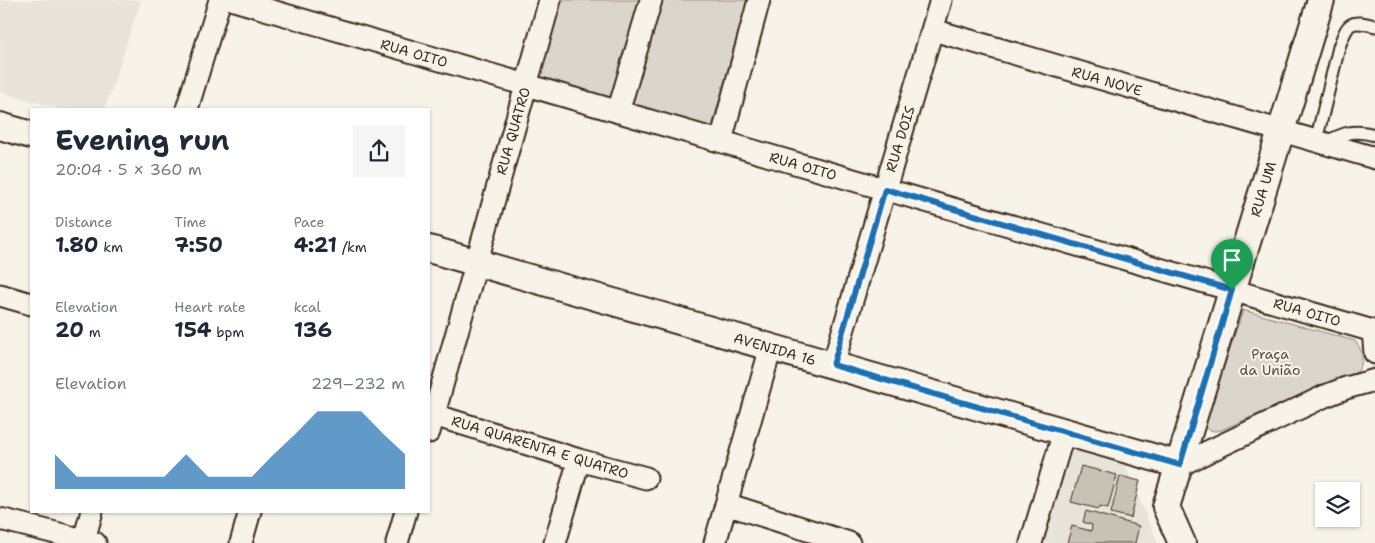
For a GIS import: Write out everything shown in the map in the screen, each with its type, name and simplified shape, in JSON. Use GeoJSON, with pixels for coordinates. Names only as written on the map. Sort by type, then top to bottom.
{"type":"FeatureCollection","features":[{"type":"Feature","properties":{"kind":"street"},"geometry":{"type":"LineString","coordinates":[[187,108],[220,0]]}},
{"type":"Feature","properties":{"kind":"street","name":"RUA OITO"},"geometry":{"type":"LineString","coordinates":[[234,0],[1374,331]]}},
{"type":"Feature","properties":{"kind":"street","name":"RUA QUATRO"},"geometry":{"type":"LineString","coordinates":[[431,423],[550,0]]}},
{"type":"Feature","properties":{"kind":"street"},"geometry":{"type":"LineString","coordinates":[[618,112],[651,0]]}},
{"type":"Feature","properties":{"kind":"street"},"geometry":{"type":"LineString","coordinates":[[720,141],[759,0]]}},
{"type":"Feature","properties":{"kind":"street","name":"RUA DOIS"},"geometry":{"type":"LineString","coordinates":[[833,365],[941,0]]}},
{"type":"Feature","properties":{"kind":"street","name":"RUA UM"},"geometry":{"type":"LineString","coordinates":[[1182,543],[1166,507],[1321,0]]}},
{"type":"Feature","properties":{"kind":"street","name":"RUA NOVE"},"geometry":{"type":"LineString","coordinates":[[932,30],[1375,158]]}},
{"type":"Feature","properties":{"kind":"street"},"geometry":{"type":"LineString","coordinates":[[0,126],[30,134]]}},
{"type":"Feature","properties":{"kind":"street","name":"AVENIDA 16"},"geometry":{"type":"LineString","coordinates":[[430,249],[1180,465]]}},
{"type":"Feature","properties":{"kind":"street"},"geometry":{"type":"LineString","coordinates":[[0,295],[30,304]]}},
{"type":"Feature","properties":{"kind":"street"},"geometry":{"type":"LineString","coordinates":[[1374,331],[1375,353]]}},
{"type":"Feature","properties":{"kind":"street"},"geometry":{"type":"LineString","coordinates":[[714,543],[771,347]]}},
{"type":"Feature","properties":{"kind":"street"},"geometry":{"type":"LineString","coordinates":[[1180,465],[1325,396],[1375,380]]}},
{"type":"Feature","properties":{"kind":"street","name":"RUA QUARENTA E QUATRO"},"geometry":{"type":"LineString","coordinates":[[431,423],[646,478]]}},
{"type":"Feature","properties":{"kind":"street"},"geometry":{"type":"LineString","coordinates":[[1031,543],[1064,432]]}},
{"type":"Feature","properties":{"kind":"street"},"geometry":{"type":"LineString","coordinates":[[555,543],[580,460]]}},
{"type":"Feature","properties":{"kind":"street"},"geometry":{"type":"LineString","coordinates":[[726,504],[849,543]]}},
{"type":"Feature","properties":{"kind":"street"},"geometry":{"type":"LineString","coordinates":[[0,519],[89,542],[92,513]]}},
{"type":"Feature","properties":{"kind":"street"},"geometry":{"type":"LineString","coordinates":[[241,543],[249,513]]}},
{"type":"Feature","properties":{"kind":"street"},"geometry":{"type":"LineString","coordinates":[[397,543],[405,513]]}},
{"type":"Feature","properties":{"kind":"lane"},"geometry":{"type":"LineString","coordinates":[[1319,142],[1339,47],[1344,33],[1349,25],[1359,22],[1375,26]]}},
{"type":"Feature","properties":{"kind":"lane"},"geometry":{"type":"LineString","coordinates":[[1319,142],[1346,132],[1355,131],[1375,135]]}},
{"type":"Feature","properties":{"kind":"shaded area"},"geometry":{"type":"Polygon","coordinates":[[[0,0],[141,0],[105,108],[57,108],[0,92],[0,0]]]}},
{"type":"Feature","properties":{"kind":"shaded area"},"geometry":{"type":"Polygon","coordinates":[[[1072,448],[1124,463],[1158,543],[1042,543],[1072,448]]]}},
{"type":"Feature","properties":{"kind":"green space"},"geometry":{"type":"Polygon","coordinates":[[[559,0],[747,0],[711,130],[537,80],[559,0]]]}},
{"type":"Feature","properties":{"kind":"green space","name":"Praça da União"},"geometry":{"type":"Polygon","coordinates":[[[1243,310],[1355,341],[1360,348],[1362,356],[1360,368],[1357,372],[1221,430],[1209,430],[1205,426],[1206,419],[1243,310]]]}},
{"type":"Feature","properties":{"kind":"building"},"geometry":{"type":"Polygon","coordinates":[[[1081,466],[1117,475],[1108,508],[1100,506],[1099,509],[1071,502],[1081,466]]]}},
{"type":"Feature","properties":{"kind":"building"},"geometry":{"type":"Polygon","coordinates":[[[1120,476],[1140,481],[1131,518],[1111,513],[1120,476]]]}},
{"type":"Feature","properties":{"kind":"building"},"geometry":{"type":"Polygon","coordinates":[[[1086,511],[1139,526],[1135,543],[1067,543],[1072,526],[1091,531],[1092,525],[1083,522],[1086,511]]]}},
{"type":"Feature","properties":{"kind":"route"},"geometry":{"type":"LineString","coordinates":[[885,189],[1232,290],[1180,465],[833,365],[885,189]]}}]}
